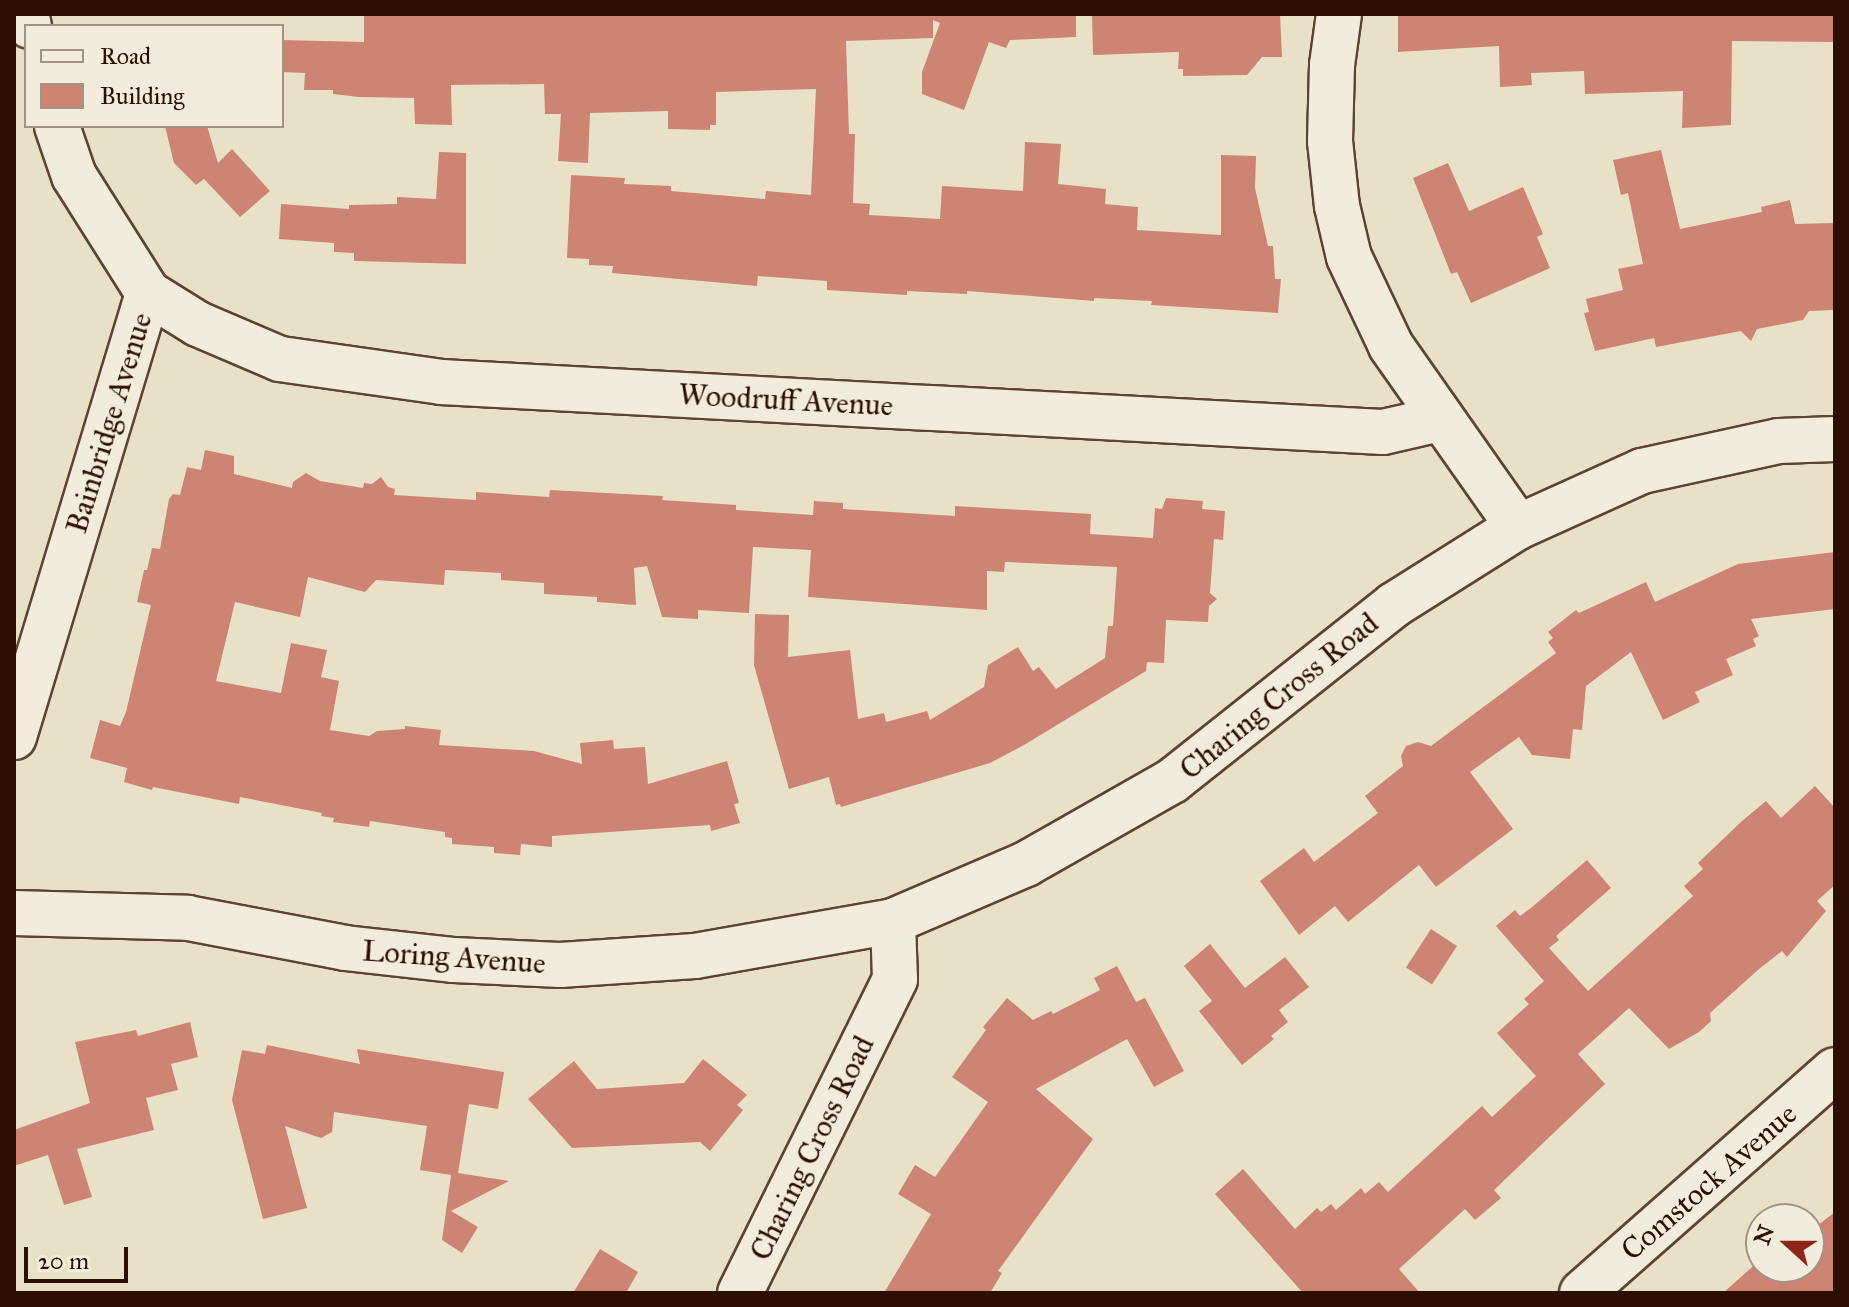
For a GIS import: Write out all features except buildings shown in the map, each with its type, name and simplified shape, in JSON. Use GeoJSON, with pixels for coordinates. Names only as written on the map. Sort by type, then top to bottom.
{"type":"FeatureCollection","features":[{"type":"Feature","properties":{"kind":"street"},"geometry":{"type":"LineString","coordinates":[[1339,14],[1332,65],[1330,141],[1337,206],[1349,257],[1391,346],[1518,527],[1642,471],[1779,441],[1835,439]]}},
{"type":"Feature","properties":{"kind":"street","name":"Bainbridge Avenue"},"geometry":{"type":"LineString","coordinates":[[14,737],[148,293],[74,176],[58,128]]}},
{"type":"Feature","properties":{"kind":"street","name":"Woodruff Avenue"},"geometry":{"type":"LineString","coordinates":[[148,293],[198,324],[280,359],[441,382],[1383,432],[1440,419]]}},
{"type":"Feature","properties":{"kind":"street","name":"Charing Cross Road"},"geometry":{"type":"LineString","coordinates":[[740,1293],[895,979],[893,921],[1026,864],[1172,781],[1394,605],[1518,527]]}},
{"type":"Feature","properties":{"kind":"street","name":"Loring Avenue"},"geometry":{"type":"LineString","coordinates":[[14,913],[188,918],[345,948],[454,960],[560,965],[695,956],[893,921]]}},
{"type":"Feature","properties":{"kind":"street","name":"Comstock Avenue"},"geometry":{"type":"LineString","coordinates":[[1582,1293],[1835,1070]]}}]}
